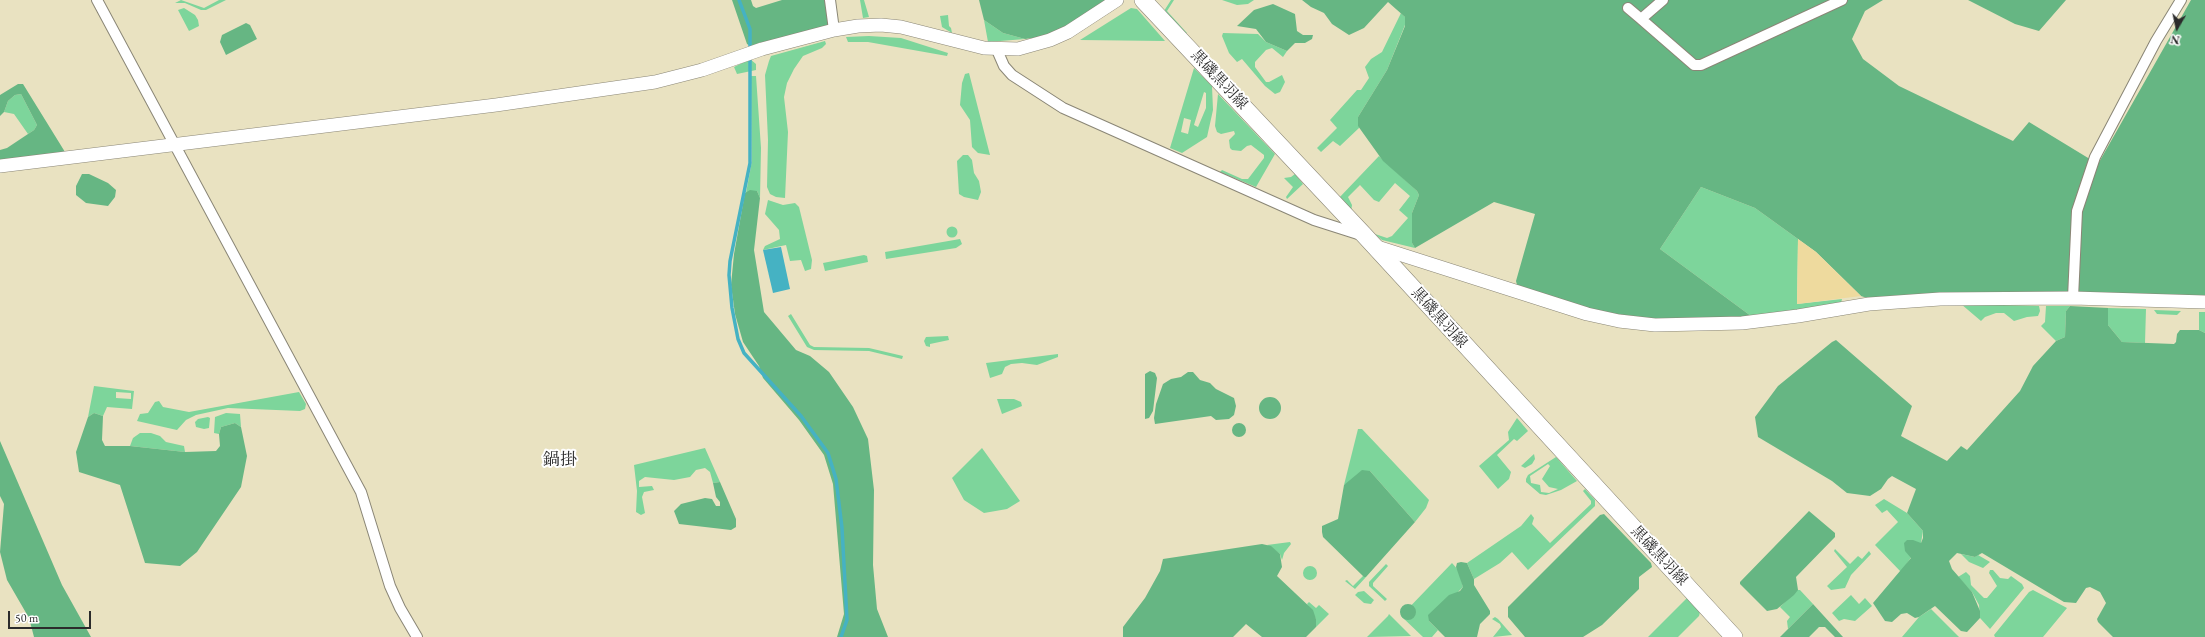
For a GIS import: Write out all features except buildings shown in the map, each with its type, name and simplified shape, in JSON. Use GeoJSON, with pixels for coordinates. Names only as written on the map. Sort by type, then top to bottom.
{"type":"FeatureCollection","features":[{"type":"Feature","properties":{"kind":"main road","name":"黒磯黒羽線"},"geometry":{"type":"LineString","coordinates":[[1143,0],[1370,241],[1734,637]]}},
{"type":"Feature","properties":{"kind":"street"},"geometry":{"type":"LineString","coordinates":[[97,0],[172,143],[361,492],[390,586],[400,608],[417,637]]}},
{"type":"Feature","properties":{"kind":"street"},"geometry":{"type":"LineString","coordinates":[[830,0],[834,30]]}},
{"type":"Feature","properties":{"kind":"street"},"geometry":{"type":"LineString","coordinates":[[0,166],[172,143],[496,105],[655,82],[702,70],[762,49],[834,30],[881,25],[901,27],[968,45],[997,50],[1018,49],[1050,40],[1068,32],[1118,0]]}},
{"type":"Feature","properties":{"kind":"street"},"geometry":{"type":"LineString","coordinates":[[1641,18],[1663,0]]}},
{"type":"Feature","properties":{"kind":"street"},"geometry":{"type":"LineString","coordinates":[[1628,8],[1694,65],[1701,65],[1842,0]]}},
{"type":"Feature","properties":{"kind":"street"},"geometry":{"type":"LineString","coordinates":[[2073,298],[2077,211],[2095,157],[2156,41],[2181,0]]}},
{"type":"Feature","properties":{"kind":"street"},"geometry":{"type":"LineString","coordinates":[[997,50],[1004,66],[1012,75],[1064,108],[1314,220],[1370,241],[1587,314],[1619,321],[1655,325],[1742,323],[1898,301],[1940,299],[2073,298],[2205,302]]}},
{"type":"Feature","properties":{"kind":"green space"},"geometry":{"type":"Polygon","coordinates":[[[181,0],[204,8],[219,0],[226,0],[206,10],[201,10],[185,3],[175,3],[181,0]]]}},
{"type":"Feature","properties":{"kind":"green space"},"geometry":{"type":"Polygon","coordinates":[[[732,0],[751,0],[753,6],[756,8],[782,0],[827,0],[831,25],[754,48],[747,44],[732,0]]]}},
{"type":"Feature","properties":{"kind":"green space"},"geometry":{"type":"Polygon","coordinates":[[[860,0],[864,0],[869,17],[863,18],[860,0]]]}},
{"type":"Feature","properties":{"kind":"green space"},"geometry":{"type":"Polygon","coordinates":[[[979,0],[1108,0],[1063,30],[1041,37],[1025,39],[1003,33],[984,20],[979,0]]]}},
{"type":"Feature","properties":{"kind":"green space"},"geometry":{"type":"Polygon","coordinates":[[[1171,0],[1174,0],[1167,11],[1187,33],[1185,34],[1164,11],[1171,0]]]}},
{"type":"Feature","properties":{"kind":"green space"},"geometry":{"type":"Polygon","coordinates":[[[1222,0],[1254,0],[1248,4],[1237,5],[1222,0]]]}},
{"type":"Feature","properties":{"kind":"green space"},"geometry":{"type":"Polygon","coordinates":[[[1302,0],[1883,0],[1865,11],[1852,39],[1863,59],[1899,86],[2013,141],[2029,122],[2098,164],[2191,0],[2205,0],[2205,296],[1867,298],[1861,296],[1816,252],[1755,208],[1701,187],[1660,249],[1751,316],[1689,321],[1619,317],[1574,304],[1517,285],[1516,281],[1535,214],[1494,202],[1415,248],[1412,243],[1412,213],[1419,195],[1417,191],[1383,161],[1358,126],[1358,117],[1387,70],[1405,26],[1405,17],[1388,2],[1364,28],[1349,35],[1332,24],[1324,13],[1311,7],[1302,0]]]}},
{"type":"Feature","properties":{"kind":"green space"},"geometry":{"type":"Polygon","coordinates":[[[1968,0],[2066,0],[2039,31],[2015,24],[1968,0]]]}},
{"type":"Feature","properties":{"kind":"green space"},"geometry":{"type":"Polygon","coordinates":[[[1273,4],[1295,14],[1297,31],[1303,35],[1313,35],[1312,39],[1305,43],[1295,43],[1287,51],[1266,42],[1256,29],[1237,26],[1254,10],[1273,4]]]}},
{"type":"Feature","properties":{"kind":"green space"},"geometry":{"type":"Polygon","coordinates":[[[184,8],[195,15],[198,20],[199,26],[189,31],[178,10],[184,8]]]}},
{"type":"Feature","properties":{"kind":"green space"},"geometry":{"type":"Polygon","coordinates":[[[1131,8],[1137,9],[1165,41],[1080,40],[1131,8]]]}},
{"type":"Feature","properties":{"kind":"green space"},"geometry":{"type":"Polygon","coordinates":[[[1401,13],[1405,17],[1405,25],[1387,70],[1358,117],[1359,128],[1340,146],[1333,141],[1321,152],[1317,148],[1337,128],[1330,120],[1357,90],[1361,90],[1369,78],[1365,67],[1371,59],[1382,52],[1401,13]]]}},
{"type":"Feature","properties":{"kind":"green space"},"geometry":{"type":"Polygon","coordinates":[[[948,15],[949,26],[952,33],[942,27],[940,16],[948,15]]]}},
{"type":"Feature","properties":{"kind":"green space"},"geometry":{"type":"Polygon","coordinates":[[[984,20],[1003,33],[1025,39],[988,42],[984,20]]]}},
{"type":"Feature","properties":{"kind":"green space"},"geometry":{"type":"Polygon","coordinates":[[[246,23],[250,25],[257,39],[226,55],[220,42],[222,35],[246,23]]]}},
{"type":"Feature","properties":{"kind":"green space"},"geometry":{"type":"Polygon","coordinates":[[[1223,33],[1258,34],[1266,42],[1287,51],[1283,57],[1272,48],[1266,50],[1255,62],[1255,67],[1266,82],[1269,82],[1282,75],[1285,82],[1280,92],[1275,94],[1265,86],[1242,59],[1237,62],[1229,53],[1222,36],[1223,33]]]}},
{"type":"Feature","properties":{"kind":"green space"},"geometry":{"type":"Polygon","coordinates":[[[869,36],[901,38],[948,53],[947,56],[868,42],[848,42],[846,37],[869,36]]]}},
{"type":"Feature","properties":{"kind":"green space"},"geometry":{"type":"Polygon","coordinates":[[[825,41],[826,44],[822,48],[803,56],[787,83],[784,97],[788,132],[785,198],[776,197],[770,194],[767,187],[768,140],[765,75],[769,61],[771,56],[825,41]]]}},
{"type":"Feature","properties":{"kind":"green space"},"geometry":{"type":"Polygon","coordinates":[[[750,59],[756,64],[756,70],[737,74],[734,67],[750,59]]]}},
{"type":"Feature","properties":{"kind":"green space"},"geometry":{"type":"Polygon","coordinates":[[[1194,68],[1212,86],[1213,110],[1207,137],[1182,153],[1170,148],[1194,68]],[[1204,92],[1194,125],[1198,127],[1206,108],[1206,93],[1204,92]],[[1184,118],[1181,132],[1188,134],[1191,120],[1184,118]]]}},
{"type":"Feature","properties":{"kind":"green space"},"geometry":{"type":"Polygon","coordinates":[[[969,73],[990,155],[978,153],[972,147],[970,120],[960,105],[962,83],[965,74],[969,73]]]}},
{"type":"Feature","properties":{"kind":"green space"},"geometry":{"type":"Polygon","coordinates":[[[751,76],[756,76],[761,148],[760,198],[757,191],[746,193],[752,161],[751,76]]]}},
{"type":"Feature","properties":{"kind":"green space"},"geometry":{"type":"Polygon","coordinates":[[[18,84],[23,84],[65,152],[0,164],[0,150],[7,148],[34,130],[37,125],[21,94],[15,95],[8,101],[4,112],[0,116],[0,95],[18,84]]]}},
{"type":"Feature","properties":{"kind":"green space"},"geometry":{"type":"Polygon","coordinates":[[[21,94],[37,125],[34,130],[28,134],[14,114],[4,112],[8,101],[15,95],[21,94]]]}},
{"type":"Feature","properties":{"kind":"green space"},"geometry":{"type":"Polygon","coordinates":[[[1218,94],[1275,154],[1256,187],[1220,172],[1222,170],[1242,179],[1248,179],[1264,158],[1264,155],[1251,145],[1247,146],[1241,151],[1232,150],[1230,148],[1229,140],[1235,134],[1234,131],[1221,134],[1217,132],[1215,126],[1218,94]]]}},
{"type":"Feature","properties":{"kind":"green space"},"geometry":{"type":"Polygon","coordinates":[[[963,155],[968,155],[972,160],[974,173],[979,181],[981,192],[978,200],[964,197],[959,194],[957,161],[963,155]]]}},
{"type":"Feature","properties":{"kind":"green space"},"geometry":{"type":"Polygon","coordinates":[[[1379,156],[1417,191],[1419,195],[1412,213],[1412,243],[1415,248],[1382,240],[1375,234],[1387,238],[1392,236],[1408,218],[1399,210],[1410,196],[1395,183],[1379,202],[1374,200],[1360,185],[1348,197],[1352,205],[1351,212],[1338,199],[1379,156]]]}},
{"type":"Feature","properties":{"kind":"green space"},"geometry":{"type":"Polygon","coordinates":[[[82,174],[89,174],[108,183],[116,190],[115,197],[108,206],[86,203],[76,195],[76,186],[82,174]]]}},
{"type":"Feature","properties":{"kind":"green space"},"geometry":{"type":"Polygon","coordinates":[[[1295,174],[1303,184],[1287,199],[1286,197],[1293,187],[1284,178],[1291,177],[1295,174]]]}},
{"type":"Feature","properties":{"kind":"green space"},"geometry":{"type":"Polygon","coordinates":[[[1701,187],[1755,208],[1798,239],[1797,304],[1842,299],[1841,303],[1801,310],[1751,316],[1660,249],[1701,187]]]}},
{"type":"Feature","properties":{"kind":"green space"},"geometry":{"type":"Polygon","coordinates":[[[750,190],[757,191],[760,198],[754,250],[764,312],[796,350],[810,356],[829,372],[853,407],[868,439],[874,490],[873,565],[877,609],[888,637],[837,637],[844,614],[833,484],[824,455],[799,420],[763,378],[759,366],[743,342],[735,314],[731,285],[734,254],[745,193],[750,190]]]}},
{"type":"Feature","properties":{"kind":"green space"},"geometry":{"type":"Polygon","coordinates":[[[768,200],[783,205],[795,203],[799,207],[812,260],[811,269],[805,271],[801,260],[790,261],[786,245],[763,250],[765,246],[780,239],[779,230],[765,214],[768,200]]]}},
{"type":"Feature","properties":{"kind":"green space"},"geometry":{"type":"Polygon","coordinates":[[[952,226],[956,228],[958,232],[956,236],[952,238],[948,236],[946,232],[948,228],[952,226]]]}},
{"type":"Feature","properties":{"kind":"green space"},"geometry":{"type":"Polygon","coordinates":[[[960,239],[962,244],[956,248],[886,259],[885,252],[960,239]]]}},
{"type":"Feature","properties":{"kind":"green space"},"geometry":{"type":"Polygon","coordinates":[[[864,255],[867,256],[868,262],[825,271],[823,263],[864,255]]]}},
{"type":"Feature","properties":{"kind":"green space"},"geometry":{"type":"Polygon","coordinates":[[[1961,304],[2039,306],[2040,311],[2038,316],[2027,317],[2014,321],[2004,313],[1996,313],[1985,317],[1981,321],[1961,304]]]}},
{"type":"Feature","properties":{"kind":"green space"},"geometry":{"type":"Polygon","coordinates":[[[2046,306],[2070,306],[2066,311],[2065,337],[2056,341],[2041,326],[2045,322],[2046,306]]]}},
{"type":"Feature","properties":{"kind":"green space"},"geometry":{"type":"Polygon","coordinates":[[[2070,306],[2108,308],[2108,325],[2122,342],[2174,344],[2180,330],[2199,330],[2205,333],[2205,637],[2113,637],[2098,622],[2097,619],[2106,603],[2100,592],[2090,587],[2086,588],[2076,603],[2064,602],[1982,553],[1975,557],[1957,553],[1949,561],[1952,569],[1972,592],[1980,611],[1980,618],[1967,632],[1961,631],[1935,606],[1919,617],[1915,618],[1907,613],[1901,614],[1892,622],[1885,621],[1873,603],[1911,558],[1905,551],[1904,543],[1907,540],[1913,540],[1921,543],[1923,538],[1923,531],[1907,513],[1916,489],[1892,476],[1881,489],[1870,496],[1847,493],[1832,481],[1758,437],[1755,417],[1778,386],[1836,340],[1912,406],[1901,436],[1947,461],[1961,446],[1967,450],[2020,391],[2033,366],[2056,341],[2065,337],[2066,311],[2070,306]]]}},
{"type":"Feature","properties":{"kind":"green space"},"geometry":{"type":"Polygon","coordinates":[[[2108,308],[2146,309],[2145,343],[2122,342],[2108,325],[2108,308]]]}},
{"type":"Feature","properties":{"kind":"green space"},"geometry":{"type":"Polygon","coordinates":[[[2154,310],[2181,311],[2177,315],[2157,314],[2154,310]]]}},
{"type":"Feature","properties":{"kind":"green space"},"geometry":{"type":"Polygon","coordinates":[[[2199,312],[2205,312],[2205,333],[2199,330],[2199,312]]]}},
{"type":"Feature","properties":{"kind":"green space"},"geometry":{"type":"Polygon","coordinates":[[[791,314],[810,345],[814,347],[869,348],[903,356],[902,359],[869,351],[814,350],[807,347],[788,316],[791,314]]]}},
{"type":"Feature","properties":{"kind":"green space"},"geometry":{"type":"Polygon","coordinates":[[[948,336],[949,340],[930,344],[930,347],[926,346],[924,341],[926,337],[948,336]]]}},
{"type":"Feature","properties":{"kind":"green space"},"geometry":{"type":"Polygon","coordinates":[[[1058,354],[1058,357],[1037,365],[1022,363],[1011,364],[1005,367],[1002,374],[990,378],[986,363],[1058,354]]]}},
{"type":"Feature","properties":{"kind":"green space"},"geometry":{"type":"Polygon","coordinates":[[[1150,371],[1155,373],[1157,378],[1153,411],[1149,418],[1145,419],[1145,374],[1150,371]]]}},
{"type":"Feature","properties":{"kind":"green space"},"geometry":{"type":"Polygon","coordinates":[[[1188,372],[1193,372],[1200,380],[1210,383],[1216,389],[1234,398],[1236,406],[1234,415],[1229,419],[1216,420],[1211,416],[1155,424],[1154,418],[1156,404],[1163,384],[1171,379],[1181,377],[1188,372]]]}},
{"type":"Feature","properties":{"kind":"green space"},"geometry":{"type":"Polygon","coordinates":[[[94,386],[134,391],[132,409],[107,407],[103,416],[94,413],[88,417],[94,386]],[[116,392],[116,398],[131,399],[131,393],[116,392]]]}},
{"type":"Feature","properties":{"kind":"green space"},"geometry":{"type":"Polygon","coordinates":[[[299,392],[306,404],[305,409],[300,411],[228,408],[196,415],[186,420],[177,430],[137,421],[140,414],[148,413],[155,402],[159,401],[163,407],[189,412],[299,392]]]}},
{"type":"Feature","properties":{"kind":"green space"},"geometry":{"type":"Polygon","coordinates":[[[1270,397],[1278,400],[1281,408],[1278,416],[1270,419],[1262,416],[1259,408],[1262,400],[1270,397]]]}},
{"type":"Feature","properties":{"kind":"green space"},"geometry":{"type":"Polygon","coordinates":[[[997,399],[1014,399],[1021,402],[1022,406],[1002,414],[997,399]]]}},
{"type":"Feature","properties":{"kind":"green space"},"geometry":{"type":"Polygon","coordinates":[[[94,413],[103,416],[102,440],[105,446],[130,446],[185,452],[216,451],[220,446],[219,434],[221,427],[235,423],[241,427],[247,456],[241,487],[197,552],[180,566],[145,563],[120,485],[79,472],[76,452],[88,417],[94,413]]]}},
{"type":"Feature","properties":{"kind":"green space"},"geometry":{"type":"Polygon","coordinates":[[[226,413],[240,414],[241,427],[235,423],[221,427],[219,434],[214,433],[215,417],[226,413]]]}},
{"type":"Feature","properties":{"kind":"green space"},"geometry":{"type":"Polygon","coordinates":[[[210,418],[209,428],[204,429],[196,427],[195,422],[198,419],[210,418]]]}},
{"type":"Feature","properties":{"kind":"green space"},"geometry":{"type":"Polygon","coordinates":[[[1517,418],[1528,431],[1517,441],[1514,439],[1497,455],[1511,472],[1509,479],[1498,489],[1479,466],[1509,440],[1508,432],[1517,418]]]}},
{"type":"Feature","properties":{"kind":"green space"},"geometry":{"type":"Polygon","coordinates":[[[1239,423],[1244,425],[1246,430],[1244,435],[1239,437],[1234,435],[1232,430],[1234,425],[1239,423]]]}},
{"type":"Feature","properties":{"kind":"green space"},"geometry":{"type":"Polygon","coordinates":[[[1358,429],[1362,429],[1429,500],[1426,508],[1415,522],[1370,471],[1344,485],[1358,429]]]}},
{"type":"Feature","properties":{"kind":"green space"},"geometry":{"type":"Polygon","coordinates":[[[140,433],[151,433],[160,436],[166,442],[184,446],[185,452],[130,446],[133,438],[140,433]]]}},
{"type":"Feature","properties":{"kind":"green space"},"geometry":{"type":"Polygon","coordinates":[[[0,441],[62,585],[91,637],[34,637],[29,618],[7,580],[0,552],[4,504],[0,496],[0,441]]]}},
{"type":"Feature","properties":{"kind":"green space"},"geometry":{"type":"Polygon","coordinates":[[[705,448],[720,482],[713,483],[710,472],[705,468],[696,470],[690,477],[674,480],[645,477],[639,481],[639,487],[652,486],[654,490],[644,492],[642,497],[645,513],[641,515],[636,512],[637,491],[634,465],[705,448]]]}},
{"type":"Feature","properties":{"kind":"green space"},"geometry":{"type":"Polygon","coordinates":[[[982,448],[1020,501],[1007,509],[984,513],[964,500],[952,478],[982,448]]]}},
{"type":"Feature","properties":{"kind":"green space"},"geometry":{"type":"Polygon","coordinates":[[[1534,454],[1535,459],[1532,464],[1525,468],[1521,466],[1534,454]]]}},
{"type":"Feature","properties":{"kind":"green space"},"geometry":{"type":"Polygon","coordinates":[[[1556,457],[1577,481],[1561,490],[1546,495],[1540,494],[1526,482],[1528,475],[1556,457]],[[1548,464],[1530,476],[1531,483],[1540,485],[1541,492],[1549,493],[1558,489],[1549,487],[1542,479],[1550,466],[1548,464]]]}},
{"type":"Feature","properties":{"kind":"green space"},"geometry":{"type":"Polygon","coordinates":[[[1362,470],[1370,471],[1415,522],[1366,577],[1364,577],[1323,537],[1322,532],[1322,526],[1338,519],[1344,485],[1362,470]]]}},
{"type":"Feature","properties":{"kind":"green space"},"geometry":{"type":"Polygon","coordinates":[[[720,482],[736,519],[736,527],[731,530],[679,524],[674,511],[681,504],[705,498],[712,499],[716,506],[720,506],[720,502],[716,497],[713,483],[720,482]]]}},
{"type":"Feature","properties":{"kind":"green space"},"geometry":{"type":"Polygon","coordinates":[[[1585,489],[1595,500],[1595,506],[1528,570],[1512,552],[1500,563],[1474,579],[1467,563],[1521,526],[1531,514],[1534,518],[1532,524],[1550,543],[1591,504],[1591,501],[1583,491],[1585,489]]]}},
{"type":"Feature","properties":{"kind":"green space"},"geometry":{"type":"Polygon","coordinates":[[[1884,499],[1907,513],[1923,531],[1921,543],[1901,572],[1875,545],[1898,522],[1887,510],[1882,513],[1875,505],[1884,499]]]}},
{"type":"Feature","properties":{"kind":"green space"},"geometry":{"type":"Polygon","coordinates":[[[1809,511],[1835,533],[1835,537],[1796,577],[1798,590],[1794,595],[1777,609],[1767,611],[1740,584],[1740,582],[1809,511]]]}},
{"type":"Feature","properties":{"kind":"green space"},"geometry":{"type":"Polygon","coordinates":[[[1604,514],[1651,563],[1652,567],[1639,577],[1639,589],[1602,625],[1583,637],[1525,637],[1508,617],[1508,607],[1600,515],[1604,514]]]}},
{"type":"Feature","properties":{"kind":"green space"},"geometry":{"type":"Polygon","coordinates":[[[1290,542],[1291,544],[1284,553],[1282,560],[1280,554],[1267,545],[1290,542]]]}},
{"type":"Feature","properties":{"kind":"green space"},"geometry":{"type":"Polygon","coordinates":[[[1262,544],[1271,546],[1280,554],[1282,567],[1277,576],[1313,610],[1316,619],[1316,627],[1306,637],[1262,637],[1246,624],[1233,637],[1123,637],[1123,627],[1145,598],[1160,571],[1163,559],[1262,544]]]}},
{"type":"Feature","properties":{"kind":"green space"},"geometry":{"type":"Polygon","coordinates":[[[1835,549],[1850,564],[1858,556],[1862,559],[1869,551],[1871,554],[1851,575],[1845,588],[1831,590],[1827,586],[1847,567],[1834,551],[1835,549]]]}},
{"type":"Feature","properties":{"kind":"green space"},"geometry":{"type":"Polygon","coordinates":[[[1961,554],[1975,557],[1978,555],[1990,562],[1983,568],[1969,562],[1961,554]]]}},
{"type":"Feature","properties":{"kind":"green space"},"geometry":{"type":"Polygon","coordinates":[[[1452,563],[1459,571],[1463,587],[1429,621],[1438,630],[1432,637],[1423,637],[1401,616],[1452,563]]]}},
{"type":"Feature","properties":{"kind":"green space"},"geometry":{"type":"Polygon","coordinates":[[[1457,563],[1467,563],[1474,579],[1474,585],[1490,611],[1490,614],[1480,624],[1477,637],[1445,637],[1429,621],[1428,615],[1449,595],[1460,591],[1463,587],[1456,567],[1457,563]]]}},
{"type":"Feature","properties":{"kind":"green space"},"geometry":{"type":"Polygon","coordinates":[[[1386,564],[1388,566],[1373,583],[1373,586],[1387,599],[1385,601],[1369,586],[1369,582],[1386,564]]]}},
{"type":"Feature","properties":{"kind":"green space"},"geometry":{"type":"Polygon","coordinates":[[[1310,566],[1315,568],[1317,573],[1315,578],[1310,580],[1305,578],[1303,573],[1305,568],[1310,566]]]}},
{"type":"Feature","properties":{"kind":"green space"},"geometry":{"type":"Polygon","coordinates":[[[1990,570],[1993,570],[2000,578],[2008,579],[2011,576],[2022,584],[2024,588],[1990,629],[1980,618],[1979,605],[1972,592],[1958,577],[1966,572],[1970,576],[1971,585],[1984,598],[1987,598],[1997,586],[1989,573],[1990,570]]]}},
{"type":"Feature","properties":{"kind":"green space"},"geometry":{"type":"Polygon","coordinates":[[[1363,576],[1366,577],[1355,589],[1345,581],[1347,580],[1353,586],[1363,576]]]}},
{"type":"Feature","properties":{"kind":"green space"},"geometry":{"type":"Polygon","coordinates":[[[1797,590],[1800,590],[1813,604],[1788,629],[1787,621],[1790,617],[1780,607],[1797,590]]]}},
{"type":"Feature","properties":{"kind":"green space"},"geometry":{"type":"Polygon","coordinates":[[[2033,590],[2067,608],[2043,637],[1995,637],[1994,635],[2029,592],[2033,590]]]}},
{"type":"Feature","properties":{"kind":"green space"},"geometry":{"type":"Polygon","coordinates":[[[1364,591],[1374,600],[1371,604],[1364,603],[1355,595],[1358,592],[1364,591]]]}},
{"type":"Feature","properties":{"kind":"green space"},"geometry":{"type":"Polygon","coordinates":[[[1851,595],[1859,604],[1865,598],[1872,606],[1855,621],[1844,619],[1839,621],[1832,613],[1851,595]]]}},
{"type":"Feature","properties":{"kind":"green space"},"geometry":{"type":"Polygon","coordinates":[[[1687,598],[1700,612],[1699,616],[1678,637],[1648,637],[1687,598]]]}},
{"type":"Feature","properties":{"kind":"green space"},"geometry":{"type":"Polygon","coordinates":[[[1309,602],[1316,608],[1319,605],[1329,614],[1316,627],[1316,619],[1307,604],[1309,602]]]}},
{"type":"Feature","properties":{"kind":"green space"},"geometry":{"type":"Polygon","coordinates":[[[1405,604],[1411,604],[1416,609],[1414,618],[1411,620],[1405,620],[1400,615],[1400,609],[1405,604]]]}},
{"type":"Feature","properties":{"kind":"green space"},"geometry":{"type":"Polygon","coordinates":[[[1813,604],[1843,637],[1835,637],[1825,627],[1819,627],[1809,637],[1780,637],[1813,604]]]}},
{"type":"Feature","properties":{"kind":"green space"},"geometry":{"type":"Polygon","coordinates":[[[1931,609],[1959,637],[1902,637],[1919,617],[1931,609]]]}},
{"type":"Feature","properties":{"kind":"green space"},"geometry":{"type":"Polygon","coordinates":[[[1389,614],[1411,636],[1367,637],[1388,616],[1389,614]]]}},
{"type":"Feature","properties":{"kind":"green space"},"geometry":{"type":"Polygon","coordinates":[[[1495,617],[1512,635],[1493,637],[1501,627],[1500,624],[1492,619],[1495,617]]]}},
{"type":"Feature","properties":{"kind":"sand"},"geometry":{"type":"Polygon","coordinates":[[[1798,239],[1816,252],[1861,296],[1797,304],[1798,239]]]}},
{"type":"Feature","properties":{"kind":"water"},"geometry":{"type":"Polygon","coordinates":[[[781,247],[790,289],[773,293],[763,250],[781,247]]]}},
{"type":"Feature","properties":{"kind":"waterway"},"geometry":{"type":"LineString","coordinates":[[739,0],[750,29],[750,50]]}},
{"type":"Feature","properties":{"kind":"waterway"},"geometry":{"type":"LineString","coordinates":[[750,56],[750,163],[730,261],[729,275],[732,308],[738,339],[744,353],[801,416],[828,453],[836,479],[842,528],[847,620],[841,637]]}},
{"type":"Feature","properties":{"kind":"district","name":"鍋掛"},"geometry":{"type":"Point","coordinates":[560,460]}}]}
